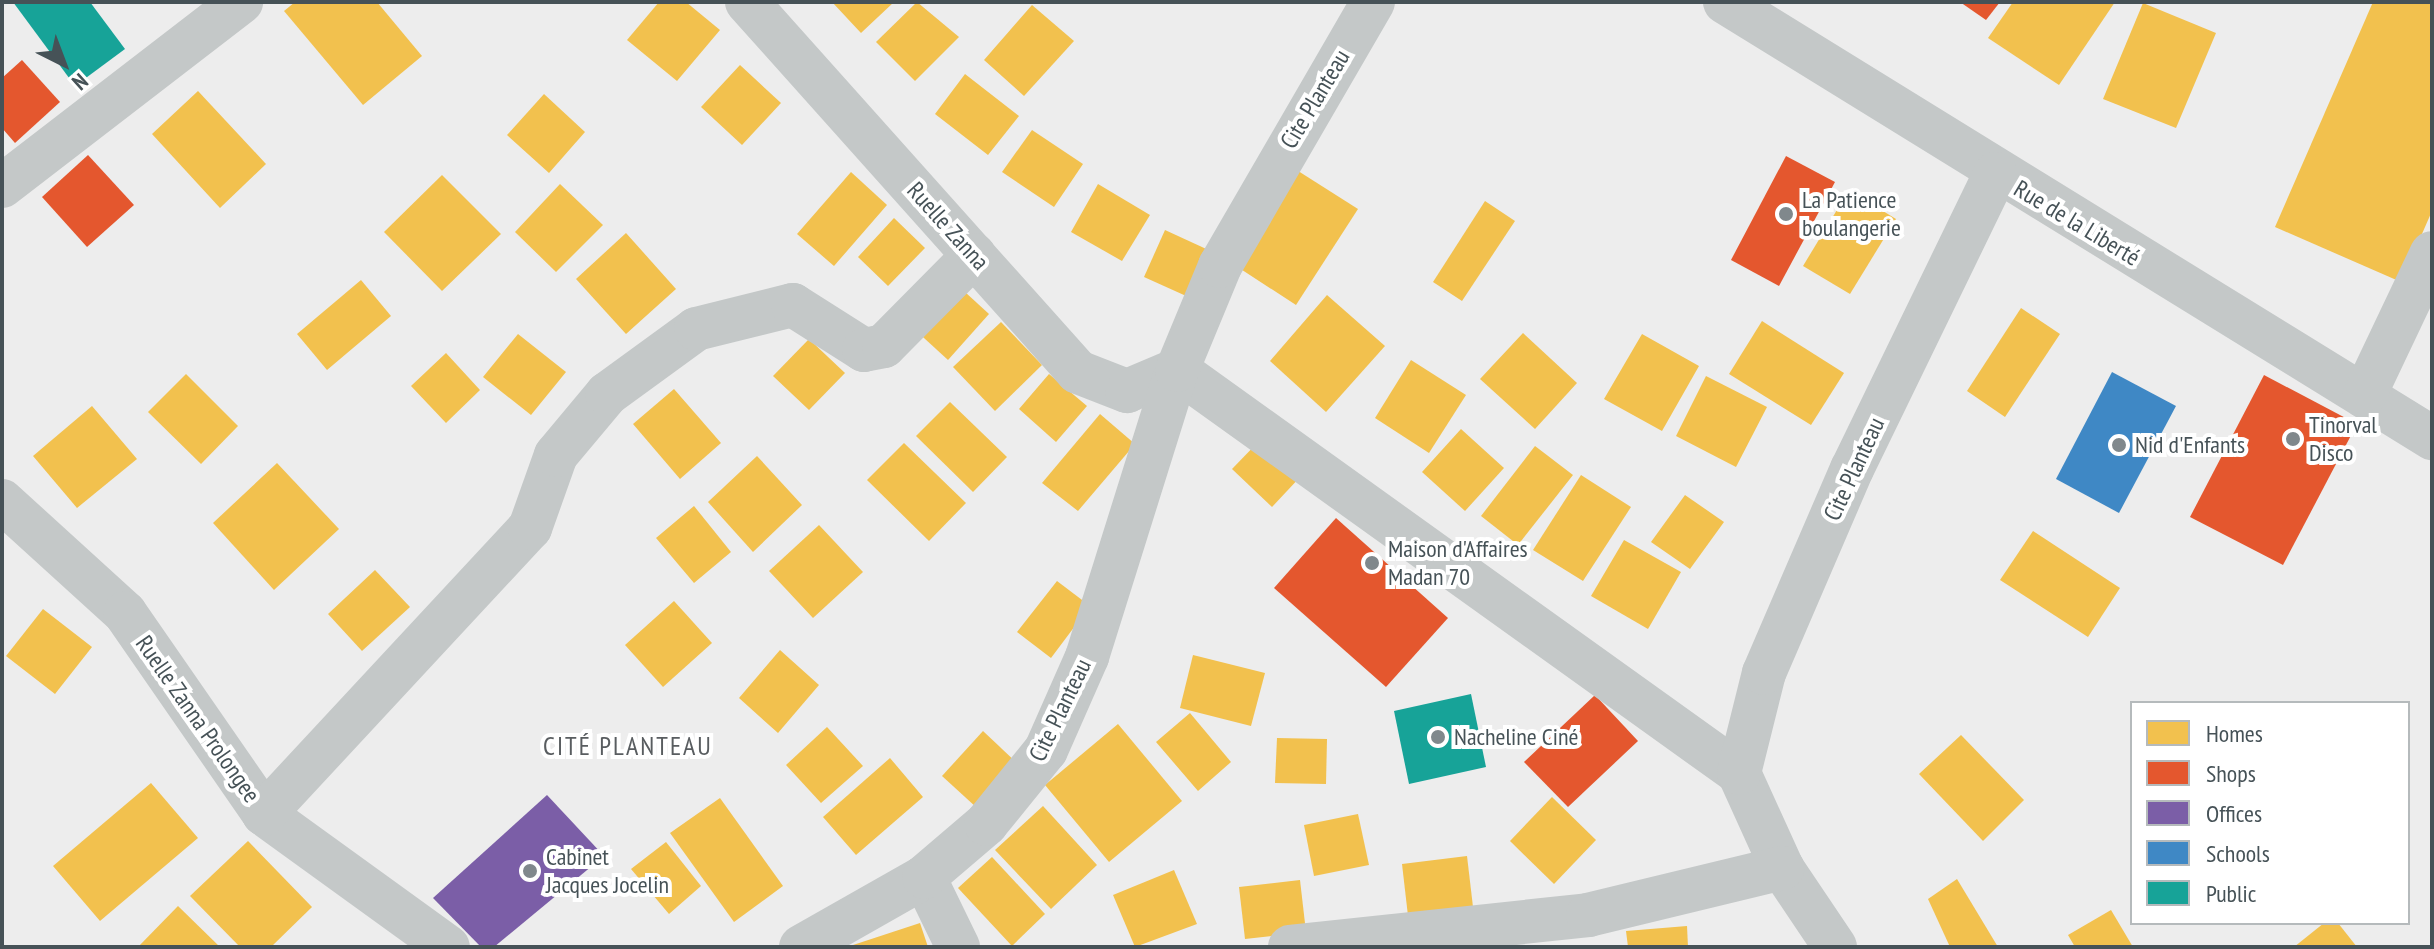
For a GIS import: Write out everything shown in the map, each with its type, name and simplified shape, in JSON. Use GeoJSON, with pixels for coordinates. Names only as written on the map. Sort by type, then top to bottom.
{"type":"FeatureCollection","features":[{"type":"Feature","properties":{"kind":"street"},"geometry":{"type":"LineString","coordinates":[[2,186],[241,2]]}},
{"type":"Feature","properties":{"kind":"street","name":"Ruelle Zanna"},"geometry":{"type":"LineString","coordinates":[[747,2],[1078,372],[1127,391],[1177,370]]}},
{"type":"Feature","properties":{"kind":"street","name":"Cite Planteau"},"geometry":{"type":"LineString","coordinates":[[801,947],[924,877],[986,824],[1046,750],[1087,657],[1177,370],[1220,266],[1373,2]]}},
{"type":"Feature","properties":{"kind":"street","name":"Rue de la Liberté"},"geometry":{"type":"LineString","coordinates":[[1725,2],[1995,174],[2432,438]]}},
{"type":"Feature","properties":{"kind":"street","name":"Cite Planteau"},"geometry":{"type":"LineString","coordinates":[[1739,773],[1771,658],[1995,174]]}},
{"type":"Feature","properties":{"kind":"street"},"geometry":{"type":"LineString","coordinates":[[2364,396],[2432,253]]}},
{"type":"Feature","properties":{"kind":"street"},"geometry":{"type":"LineString","coordinates":[[264,814],[530,528],[556,455],[607,394],[696,329],[793,305],[864,350],[884,346],[974,255]]}},
{"type":"Feature","properties":{"kind":"street"},"geometry":{"type":"LineString","coordinates":[[1177,370],[1739,773],[1782,868],[1835,947]]}},
{"type":"Feature","properties":{"kind":"street","name":"Ruelle Zanna Prolongee"},"geometry":{"type":"LineString","coordinates":[[2,501],[125,613],[264,814],[448,947]]}},
{"type":"Feature","properties":{"kind":"street"},"geometry":{"type":"LineString","coordinates":[[1290,947],[1570,932],[1782,868]]}},
{"type":"Feature","properties":{"kind":"street"},"geometry":{"type":"LineString","coordinates":[[924,877],[958,947]]}},
{"type":"Feature","properties":{"kind":"building: Homes"},"geometry":{"type":"Polygon","coordinates":[[[295,2],[377,2],[422,56],[363,105],[284,11],[295,2]]]}},
{"type":"Feature","properties":{"kind":"building: Homes"},"geometry":{"type":"Polygon","coordinates":[[[659,2],[686,2],[720,30],[677,81],[627,40],[659,2]]]}},
{"type":"Feature","properties":{"kind":"building: Homes"},"geometry":{"type":"Polygon","coordinates":[[[832,2],[894,2],[861,33],[832,2]]]}},
{"type":"Feature","properties":{"kind":"building: Homes"},"geometry":{"type":"Polygon","coordinates":[[[917,2],[959,37],[915,81],[876,42],[917,2]]]}},
{"type":"Feature","properties":{"kind":"building: Homes"},"geometry":{"type":"Polygon","coordinates":[[[2013,2],[2115,2],[2059,85],[1988,38],[2013,2]]]}},
{"type":"Feature","properties":{"kind":"building: Homes"},"geometry":{"type":"Polygon","coordinates":[[[2373,2],[2432,2],[2432,211],[2401,282],[2275,227],[2373,2]]]}},
{"type":"Feature","properties":{"kind":"building: Homes"},"geometry":{"type":"Polygon","coordinates":[[[2143,3],[2216,33],[2176,128],[2103,99],[2143,3]]]}},
{"type":"Feature","properties":{"kind":"building: Homes"},"geometry":{"type":"Polygon","coordinates":[[[1032,5],[1074,41],[1024,96],[984,60],[1032,5]]]}},
{"type":"Feature","properties":{"kind":"building: Homes"},"geometry":{"type":"Polygon","coordinates":[[[740,65],[781,103],[742,145],[701,107],[740,65]]]}},
{"type":"Feature","properties":{"kind":"building: Homes"},"geometry":{"type":"Polygon","coordinates":[[[965,74],[1019,116],[988,155],[935,114],[965,74]]]}},
{"type":"Feature","properties":{"kind":"building: Homes"},"geometry":{"type":"Polygon","coordinates":[[[198,91],[266,164],[220,208],[152,134],[198,91]]]}},
{"type":"Feature","properties":{"kind":"building: Homes"},"geometry":{"type":"Polygon","coordinates":[[[544,94],[585,132],[549,173],[507,135],[544,94]]]}},
{"type":"Feature","properties":{"kind":"building: Homes"},"geometry":{"type":"Polygon","coordinates":[[[1032,130],[1083,164],[1054,207],[1002,172],[1032,130]]]}},
{"type":"Feature","properties":{"kind":"building: Homes"},"geometry":{"type":"Polygon","coordinates":[[[1295,169],[1358,209],[1296,305],[1233,264],[1295,169]]]}},
{"type":"Feature","properties":{"kind":"building: Homes"},"geometry":{"type":"Polygon","coordinates":[[[851,172],[887,205],[834,266],[797,234],[851,172]]]}},
{"type":"Feature","properties":{"kind":"building: Homes"},"geometry":{"type":"Polygon","coordinates":[[[442,175],[501,234],[442,291],[384,232],[442,175]]]}},
{"type":"Feature","properties":{"kind":"building: Homes"},"geometry":{"type":"Polygon","coordinates":[[[560,184],[603,225],[556,272],[515,232],[560,184]]]}},
{"type":"Feature","properties":{"kind":"building: Homes"},"geometry":{"type":"Polygon","coordinates":[[[1098,184],[1150,215],[1122,261],[1071,232],[1098,184]]]}},
{"type":"Feature","properties":{"kind":"building: Homes"},"geometry":{"type":"Polygon","coordinates":[[[1849,190],[1896,219],[1850,294],[1803,266],[1849,190]]]}},
{"type":"Feature","properties":{"kind":"building: Homes"},"geometry":{"type":"Polygon","coordinates":[[[1485,201],[1515,221],[1462,301],[1433,282],[1485,201]]]}},
{"type":"Feature","properties":{"kind":"building: Homes"},"geometry":{"type":"Polygon","coordinates":[[[894,218],[925,248],[888,286],[858,257],[894,218]]]}},
{"type":"Feature","properties":{"kind":"building: Homes"},"geometry":{"type":"Polygon","coordinates":[[[1165,230],[1215,253],[1195,300],[1144,277],[1165,230]]]}},
{"type":"Feature","properties":{"kind":"building: Homes"},"geometry":{"type":"Polygon","coordinates":[[[626,233],[676,289],[626,334],[576,279],[626,233]]]}},
{"type":"Feature","properties":{"kind":"building: Homes"},"geometry":{"type":"Polygon","coordinates":[[[361,280],[391,316],[327,370],[297,334],[361,280]]]}},
{"type":"Feature","properties":{"kind":"building: Homes"},"geometry":{"type":"Polygon","coordinates":[[[953,281],[989,314],[948,360],[912,327],[953,281]]]}},
{"type":"Feature","properties":{"kind":"building: Homes"},"geometry":{"type":"Polygon","coordinates":[[[1327,295],[1385,346],[1326,412],[1270,361],[1327,295]]]}},
{"type":"Feature","properties":{"kind":"building: Homes"},"geometry":{"type":"Polygon","coordinates":[[[2021,308],[2060,334],[2005,417],[1967,391],[2021,308]]]}},
{"type":"Feature","properties":{"kind":"building: Homes"},"geometry":{"type":"Polygon","coordinates":[[[1762,321],[1844,373],[1811,425],[1729,374],[1762,321]]]}},
{"type":"Feature","properties":{"kind":"building: Homes"},"geometry":{"type":"Polygon","coordinates":[[[1001,322],[1042,365],[995,411],[953,367],[1001,322]]]}},
{"type":"Feature","properties":{"kind":"building: Homes"},"geometry":{"type":"Polygon","coordinates":[[[1523,333],[1577,383],[1535,429],[1480,379],[1523,333]]]}},
{"type":"Feature","properties":{"kind":"building: Homes"},"geometry":{"type":"Polygon","coordinates":[[[518,334],[566,372],[531,415],[483,377],[518,334]]]}},
{"type":"Feature","properties":{"kind":"building: Homes"},"geometry":{"type":"Polygon","coordinates":[[[1642,334],[1699,366],[1662,431],[1604,399],[1642,334]]]}},
{"type":"Feature","properties":{"kind":"building: Homes"},"geometry":{"type":"Polygon","coordinates":[[[809,339],[845,373],[809,410],[773,376],[809,339]]]}},
{"type":"Feature","properties":{"kind":"building: Homes"},"geometry":{"type":"Polygon","coordinates":[[[446,353],[480,390],[446,423],[411,386],[446,353]]]}},
{"type":"Feature","properties":{"kind":"building: Homes"},"geometry":{"type":"Polygon","coordinates":[[[1411,360],[1466,395],[1429,453],[1375,418],[1411,360]]]}},
{"type":"Feature","properties":{"kind":"building: Homes"},"geometry":{"type":"Polygon","coordinates":[[[186,374],[238,426],[201,464],[148,412],[186,374]]]}},
{"type":"Feature","properties":{"kind":"building: Homes"},"geometry":{"type":"Polygon","coordinates":[[[1049,374],[1087,406],[1056,442],[1019,409],[1049,374]]]}},
{"type":"Feature","properties":{"kind":"building: Homes"},"geometry":{"type":"Polygon","coordinates":[[[1706,376],[1767,407],[1736,467],[1676,436],[1706,376]]]}},
{"type":"Feature","properties":{"kind":"building: Homes"},"geometry":{"type":"Polygon","coordinates":[[[674,389],[721,443],[680,479],[633,424],[674,389]]]}},
{"type":"Feature","properties":{"kind":"building: Homes"},"geometry":{"type":"Polygon","coordinates":[[[950,402],[1007,457],[973,492],[916,436],[950,402]]]}},
{"type":"Feature","properties":{"kind":"building: Homes"},"geometry":{"type":"Polygon","coordinates":[[[92,406],[137,459],[77,508],[33,456],[92,406]]]}},
{"type":"Feature","properties":{"kind":"building: Homes"},"geometry":{"type":"Polygon","coordinates":[[[1100,414],[1135,444],[1078,511],[1042,483],[1100,414]]]}},
{"type":"Feature","properties":{"kind":"building: Homes"},"geometry":{"type":"Polygon","coordinates":[[[1461,429],[1504,468],[1465,511],[1422,472],[1461,429]]]}},
{"type":"Feature","properties":{"kind":"building: Homes"},"geometry":{"type":"Polygon","coordinates":[[[1262,438],[1302,475],[1272,507],[1232,469],[1262,438]]]}},
{"type":"Feature","properties":{"kind":"building: Homes"},"geometry":{"type":"Polygon","coordinates":[[[904,443],[966,503],[929,541],[867,480],[904,443]]]}},
{"type":"Feature","properties":{"kind":"building: Homes"},"geometry":{"type":"Polygon","coordinates":[[[1535,446],[1573,475],[1518,545],[1481,516],[1535,446]]]}},
{"type":"Feature","properties":{"kind":"building: Homes"},"geometry":{"type":"Polygon","coordinates":[[[757,456],[802,505],[753,552],[708,502],[757,456]]]}},
{"type":"Feature","properties":{"kind":"building: Homes"},"geometry":{"type":"Polygon","coordinates":[[[277,463],[339,529],[274,590],[213,523],[277,463]]]}},
{"type":"Feature","properties":{"kind":"building: Homes"},"geometry":{"type":"Polygon","coordinates":[[[1581,475],[1631,507],[1583,581],[1533,550],[1581,475]]]}},
{"type":"Feature","properties":{"kind":"building: Homes"},"geometry":{"type":"Polygon","coordinates":[[[1685,495],[1724,522],[1690,569],[1651,542],[1685,495]]]}},
{"type":"Feature","properties":{"kind":"building: Homes"},"geometry":{"type":"Polygon","coordinates":[[[694,506],[731,552],[694,583],[656,538],[694,506]]]}},
{"type":"Feature","properties":{"kind":"building: Homes"},"geometry":{"type":"Polygon","coordinates":[[[819,525],[863,572],[813,618],[769,571],[819,525]]]}},
{"type":"Feature","properties":{"kind":"building: Homes"},"geometry":{"type":"Polygon","coordinates":[[[2033,531],[2120,588],[2088,637],[2000,580],[2033,531]]]}},
{"type":"Feature","properties":{"kind":"building: Homes"},"geometry":{"type":"Polygon","coordinates":[[[1624,540],[1681,572],[1648,629],[1591,596],[1624,540]]]}},
{"type":"Feature","properties":{"kind":"building: Homes"},"geometry":{"type":"Polygon","coordinates":[[[375,570],[410,607],[362,651],[328,614],[375,570]]]}},
{"type":"Feature","properties":{"kind":"building: Homes"},"geometry":{"type":"Polygon","coordinates":[[[1057,581],[1090,606],[1051,658],[1017,632],[1057,581]]]}},
{"type":"Feature","properties":{"kind":"building: Homes"},"geometry":{"type":"Polygon","coordinates":[[[674,601],[712,643],[663,687],[625,645],[674,601]]]}},
{"type":"Feature","properties":{"kind":"building: Homes"},"geometry":{"type":"Polygon","coordinates":[[[43,609],[92,647],[55,694],[6,656],[43,609]]]}},
{"type":"Feature","properties":{"kind":"building: Homes"},"geometry":{"type":"Polygon","coordinates":[[[780,650],[819,685],[778,733],[739,698],[780,650]]]}},
{"type":"Feature","properties":{"kind":"building: Homes"},"geometry":{"type":"Polygon","coordinates":[[[1193,655],[1265,673],[1251,726],[1180,708],[1193,655]]]}},
{"type":"Feature","properties":{"kind":"building: Homes"},"geometry":{"type":"Polygon","coordinates":[[[1190,713],[1231,762],[1198,791],[1156,742],[1190,713]]]}},
{"type":"Feature","properties":{"kind":"building: Homes"},"geometry":{"type":"Polygon","coordinates":[[[1118,724],[1182,801],[1109,862],[1045,785],[1118,724]]]}},
{"type":"Feature","properties":{"kind":"building: Homes"},"geometry":{"type":"Polygon","coordinates":[[[827,727],[863,766],[821,803],[786,765],[827,727]]]}},
{"type":"Feature","properties":{"kind":"building: Homes"},"geometry":{"type":"Polygon","coordinates":[[[983,731],[1018,764],[977,808],[942,776],[983,731]]]}},
{"type":"Feature","properties":{"kind":"building: Homes"},"geometry":{"type":"Polygon","coordinates":[[[1961,735],[2024,800],[1983,841],[1919,774],[1961,735]]]}},
{"type":"Feature","properties":{"kind":"building: Homes"},"geometry":{"type":"Polygon","coordinates":[[[1277,738],[1327,739],[1326,784],[1275,783],[1277,738]]]}},
{"type":"Feature","properties":{"kind":"building: Homes"},"geometry":{"type":"Polygon","coordinates":[[[890,758],[923,797],[856,855],[823,817],[890,758]]]}},
{"type":"Feature","properties":{"kind":"building: Homes"},"geometry":{"type":"Polygon","coordinates":[[[151,783],[198,838],[100,921],[53,866],[151,783]]]}},
{"type":"Feature","properties":{"kind":"building: Homes"},"geometry":{"type":"Polygon","coordinates":[[[1552,797],[1596,840],[1554,884],[1510,841],[1552,797]]]}},
{"type":"Feature","properties":{"kind":"building: Homes"},"geometry":{"type":"Polygon","coordinates":[[[720,798],[783,886],[734,922],[670,833],[720,798]]]}},
{"type":"Feature","properties":{"kind":"building: Homes"},"geometry":{"type":"Polygon","coordinates":[[[1043,806],[1097,865],[1051,909],[995,850],[1043,806]]]}},
{"type":"Feature","properties":{"kind":"building: Homes"},"geometry":{"type":"Polygon","coordinates":[[[1358,814],[1369,865],[1314,876],[1304,825],[1358,814]]]}},
{"type":"Feature","properties":{"kind":"building: Homes"},"geometry":{"type":"Polygon","coordinates":[[[248,841],[312,907],[271,947],[240,947],[190,896],[248,841]]]}},
{"type":"Feature","properties":{"kind":"building: Homes"},"geometry":{"type":"Polygon","coordinates":[[[666,842],[701,886],[669,914],[631,869],[666,842]]]}},
{"type":"Feature","properties":{"kind":"building: Homes"},"geometry":{"type":"Polygon","coordinates":[[[1467,856],[1473,907],[1408,916],[1402,864],[1467,856]]]}},
{"type":"Feature","properties":{"kind":"building: Homes"},"geometry":{"type":"Polygon","coordinates":[[[992,857],[1045,914],[1012,946],[958,888],[992,857]]]}},
{"type":"Feature","properties":{"kind":"building: Homes"},"geometry":{"type":"Polygon","coordinates":[[[1174,870],[1197,924],[1135,947],[1113,895],[1174,870]]]}},
{"type":"Feature","properties":{"kind":"building: Homes"},"geometry":{"type":"Polygon","coordinates":[[[1957,879],[1998,947],[1950,947],[1928,899],[1957,879]]]}},
{"type":"Feature","properties":{"kind":"building: Homes"},"geometry":{"type":"Polygon","coordinates":[[[1300,880],[1306,932],[1245,939],[1239,887],[1300,880]]]}},
{"type":"Feature","properties":{"kind":"building: Homes"},"geometry":{"type":"Polygon","coordinates":[[[178,906],[220,947],[138,947],[178,906]]]}},
{"type":"Feature","properties":{"kind":"building: Homes"},"geometry":{"type":"Polygon","coordinates":[[[2111,910],[2133,947],[2075,947],[2068,935],[2111,910]]]}},
{"type":"Feature","properties":{"kind":"building: Homes"},"geometry":{"type":"Polygon","coordinates":[[[920,923],[928,947],[850,947],[850,946],[920,923]]]}},
{"type":"Feature","properties":{"kind":"building: Homes"},"geometry":{"type":"Polygon","coordinates":[[[2322,925],[2340,925],[2357,947],[2294,947],[2322,925]]]}},
{"type":"Feature","properties":{"kind":"building: Homes"},"geometry":{"type":"Polygon","coordinates":[[[1687,926],[1688,947],[1628,947],[1626,931],[1687,926]]]}},
{"type":"Feature","properties":{"kind":"building: Shops"},"geometry":{"type":"Polygon","coordinates":[[[1960,2],[2000,2],[1986,20],[1960,2]]]}},
{"type":"Feature","properties":{"kind":"building: Shops"},"geometry":{"type":"Polygon","coordinates":[[[22,60],[60,102],[15,143],[2,128],[2,78],[22,60]]]}},
{"type":"Feature","properties":{"kind":"building: Shops"},"geometry":{"type":"Polygon","coordinates":[[[88,155],[134,205],[87,247],[42,197],[88,155]]]}},
{"type":"Feature","properties":{"kind":"building: Shops"},"geometry":{"type":"Polygon","coordinates":[[[1786,156],[1835,182],[1779,286],[1731,260],[1786,156]]]}},
{"type":"Feature","properties":{"kind":"building: Shops"},"geometry":{"type":"Polygon","coordinates":[[[2264,375],[2357,424],[2283,565],[2190,517],[2264,375]]]}},
{"type":"Feature","properties":{"kind":"building: Shops"},"geometry":{"type":"Polygon","coordinates":[[[1336,518],[1448,618],[1386,687],[1274,588],[1336,518]]]}},
{"type":"Feature","properties":{"kind":"building: Shops"},"geometry":{"type":"Polygon","coordinates":[[[1595,695],[1638,741],[1568,807],[1524,762],[1595,695]]]}},
{"type":"Feature","properties":{"kind":"building: Offices"},"geometry":{"type":"Polygon","coordinates":[[[547,795],[604,856],[494,947],[481,947],[433,898],[547,795]]]}},
{"type":"Feature","properties":{"kind":"building: Schools"},"geometry":{"type":"Polygon","coordinates":[[[2112,372],[2176,406],[2119,513],[2056,479],[2112,372]]]}},
{"type":"Feature","properties":{"kind":"building: Public"},"geometry":{"type":"Polygon","coordinates":[[[13,2],[90,2],[125,49],[75,86],[13,2]]]}},
{"type":"Feature","properties":{"kind":"building: Public"},"geometry":{"type":"Polygon","coordinates":[[[1471,694],[1486,767],[1409,784],[1394,711],[1471,694]]]}},
{"type":"Feature","properties":{"kind":"place","name":"La Patience boulangerie"},"geometry":{"type":"Point","coordinates":[1786,214]}},
{"type":"Feature","properties":{"kind":"place","name":"Tinorval Disco"},"geometry":{"type":"Point","coordinates":[2293,439]}},
{"type":"Feature","properties":{"kind":"place","name":"Nid d'Enfants"},"geometry":{"type":"Point","coordinates":[2119,445]}},
{"type":"Feature","properties":{"kind":"place","name":"Maison d'Affaires Madan 70"},"geometry":{"type":"Point","coordinates":[1372,563]}},
{"type":"Feature","properties":{"kind":"place","name":"Nacheline Ciné"},"geometry":{"type":"Point","coordinates":[1438,737]}},
{"type":"Feature","properties":{"kind":"place","name":"Cabinet Jacques Jocelin"},"geometry":{"type":"Point","coordinates":[530,871]}},
{"type":"Feature","properties":{"kind":"district","name":"CITÉ PLANTEAU"},"geometry":{"type":"Point","coordinates":[628,746]}}]}
